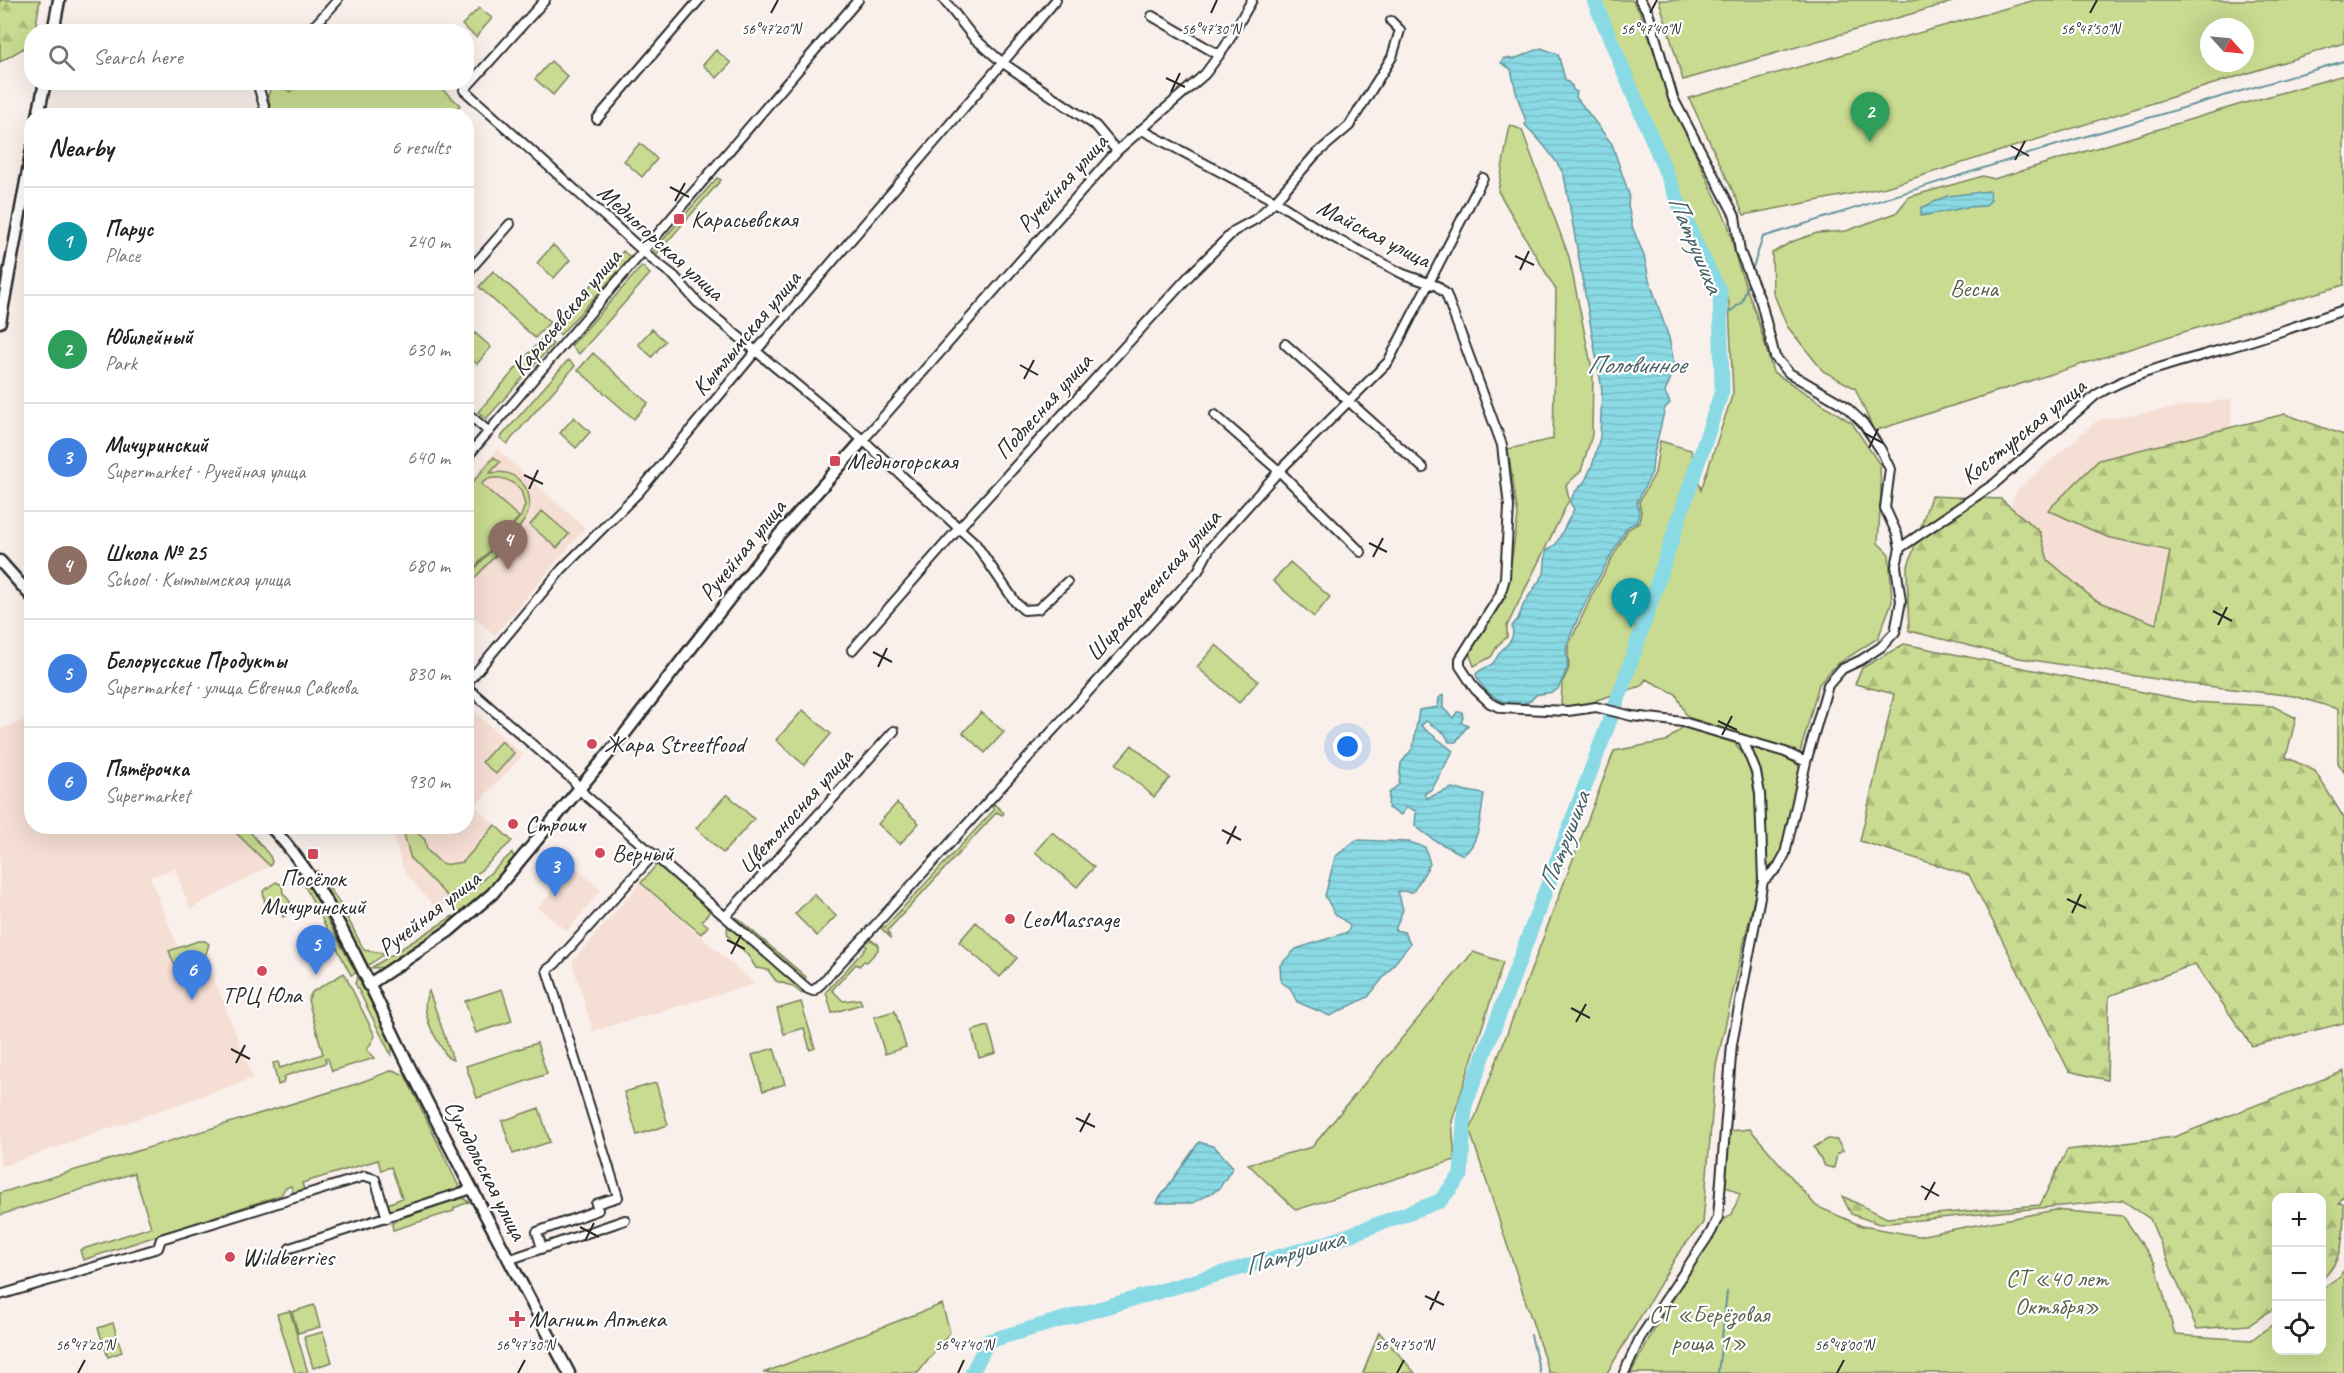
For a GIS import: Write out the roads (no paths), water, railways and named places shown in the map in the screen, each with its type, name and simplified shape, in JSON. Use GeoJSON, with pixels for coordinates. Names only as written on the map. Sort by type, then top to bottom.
{"type":"FeatureCollection","features":[{"type":"Feature","properties":{"kind":"main road"},"geometry":{"type":"LineString","coordinates":[[54,24],[59,0]]}},
{"type":"Feature","properties":{"kind":"main road"},"geometry":{"type":"LineString","coordinates":[[40,108],[43,90]]}},
{"type":"Feature","properties":{"kind":"main road"},"geometry":{"type":"LineString","coordinates":[[0,322],[24,192]]}},
{"type":"Feature","properties":{"kind":"main road","name":"Ручейная улица"},"geometry":{"type":"LineString","coordinates":[[368,985],[448,931],[479,907],[579,789],[779,536],[863,440]]}},
{"type":"Feature","properties":{"kind":"main road"},"geometry":{"type":"LineString","coordinates":[[0,561],[24,588]]}},
{"type":"Feature","properties":{"kind":"main road","name":"Суходольская улица"},"geometry":{"type":"LineString","coordinates":[[277,834],[296,854],[314,881],[508,1260],[569,1373]]}},
{"type":"Feature","properties":{"kind":"street","name":"Медногорская улица"},"geometry":{"type":"LineString","coordinates":[[474,79],[545,0]]}},
{"type":"Feature","properties":{"kind":"street"},"geometry":{"type":"LineString","coordinates":[[597,119],[699,0]]}},
{"type":"Feature","properties":{"kind":"street","name":"Карасьевская улица"},"geometry":{"type":"LineString","coordinates":[[474,449],[858,0]]}},
{"type":"Feature","properties":{"kind":"street"},"geometry":{"type":"LineString","coordinates":[[944,0],[974,38],[1003,63],[1096,126],[1117,151]]}},
{"type":"Feature","properties":{"kind":"street","name":"Кытлымская улица"},"geometry":{"type":"LineString","coordinates":[[474,675],[562,569],[639,492],[756,351],[1056,0]]}},
{"type":"Feature","properties":{"kind":"street","name":"Ручейная улица"},"geometry":{"type":"LineString","coordinates":[[863,440],[1117,151],[1204,74],[1219,55],[1252,0]]}},
{"type":"Feature","properties":{"kind":"street"},"geometry":{"type":"LineString","coordinates":[[1640,0],[1647,12],[1673,98],[1735,216],[1740,252],[1761,302],[1775,357],[1789,373],[1844,405],[1863,423],[1881,450],[1890,469],[1885,508],[1897,534],[1900,548],[1896,566],[1901,601],[1894,632],[1881,646],[1861,660],[1842,669],[1828,685],[1806,762],[1785,854],[1778,867],[1763,881]]}},
{"type":"Feature","properties":{"kind":"street"},"geometry":{"type":"LineString","coordinates":[[316,24],[337,1]]}},
{"type":"Feature","properties":{"kind":"street"},"geometry":{"type":"LineString","coordinates":[[1152,16],[1219,55]]}},
{"type":"Feature","properties":{"kind":"street","name":"Подлесная улица"},"geometry":{"type":"LineString","coordinates":[[852,650],[958,528],[1190,275],[1233,231],[1256,219],[1315,155],[1349,126],[1392,57],[1400,30],[1391,21]]}},
{"type":"Feature","properties":{"kind":"street"},"geometry":{"type":"LineString","coordinates":[[259,90],[265,108]]}},
{"type":"Feature","properties":{"kind":"street","name":"Медногорская улица"},"geometry":{"type":"LineString","coordinates":[[464,90],[674,276],[698,303],[863,440],[975,543],[1016,603],[1024,610],[1038,609],[1067,582]]}},
{"type":"Feature","properties":{"kind":"street","name":"Майская улица"},"geometry":{"type":"LineString","coordinates":[[1142,130],[1275,201],[1335,238],[1446,294],[1502,445],[1509,507],[1505,578],[1500,595],[1460,659],[1460,666],[1475,689],[1490,703],[1501,708],[1568,711],[1596,707],[1620,714],[1683,722],[1743,740]]}},
{"type":"Feature","properties":{"kind":"street","name":"Широкореченская улица"},"geometry":{"type":"LineString","coordinates":[[725,917],[813,991],[1198,571],[1210,548],[1279,471],[1388,362],[1484,178]]}},
{"type":"Feature","properties":{"kind":"street"},"geometry":{"type":"LineString","coordinates":[[474,265],[510,225]]}},
{"type":"Feature","properties":{"kind":"street","name":"Косотурская улица"},"geometry":{"type":"LineString","coordinates":[[1900,548],[1994,484],[2096,395],[2110,386],[2171,364],[2254,340],[2344,310]]}},
{"type":"Feature","properties":{"kind":"street"},"geometry":{"type":"LineString","coordinates":[[1286,344],[1423,468]]}},
{"type":"Feature","properties":{"kind":"street"},"geometry":{"type":"LineString","coordinates":[[1215,415],[1279,471],[1361,552]]}},
{"type":"Feature","properties":{"kind":"street"},"geometry":{"type":"LineString","coordinates":[[474,419],[489,432]]}},
{"type":"Feature","properties":{"kind":"street","name":"Кытлымская улица"},"geometry":{"type":"LineString","coordinates":[[474,693],[573,780],[579,789]]}},
{"type":"Feature","properties":{"kind":"street","name":"Цветоносная улица"},"geometry":{"type":"LineString","coordinates":[[725,917],[894,731]]}},
{"type":"Feature","properties":{"kind":"street"},"geometry":{"type":"LineString","coordinates":[[1743,740],[1785,752],[1806,762]]}},
{"type":"Feature","properties":{"kind":"street"},"geometry":{"type":"LineString","coordinates":[[1624,1373],[1640,1338],[1711,1232],[1718,1217],[1732,1044],[1763,881],[1760,794],[1756,772],[1743,740]]}},
{"type":"Feature","properties":{"kind":"street"},"geometry":{"type":"LineString","coordinates":[[579,789],[725,917]]}},
{"type":"Feature","properties":{"kind":"street"},"geometry":{"type":"LineString","coordinates":[[542,1248],[537,1232],[598,1210],[596,1204],[618,1197],[547,970],[555,964],[654,854]]}},
{"type":"Feature","properties":{"kind":"street"},"geometry":{"type":"LineString","coordinates":[[0,1294],[158,1248],[161,1239],[365,1176],[375,1179],[387,1218]]}},
{"type":"Feature","properties":{"kind":"street"},"geometry":{"type":"LineString","coordinates":[[290,1248],[472,1190]]}},
{"type":"Feature","properties":{"kind":"street"},"geometry":{"type":"LineString","coordinates":[[508,1260],[625,1220]]}},
{"type":"Feature","properties":{"kind":"water","name":"Половинное"},"geometry":{"type":"Polygon","coordinates":[[[1541,48],[1558,54],[1565,79],[1577,92],[1576,97],[1612,144],[1629,194],[1628,205],[1632,226],[1644,256],[1649,279],[1669,338],[1675,368],[1665,392],[1670,403],[1665,408],[1653,458],[1652,472],[1637,502],[1639,512],[1637,522],[1627,527],[1580,615],[1567,645],[1567,668],[1558,689],[1536,695],[1520,704],[1511,704],[1493,696],[1486,690],[1476,674],[1493,663],[1511,640],[1512,626],[1518,619],[1524,603],[1544,574],[1546,551],[1556,544],[1574,509],[1570,503],[1574,493],[1585,481],[1600,437],[1602,390],[1564,175],[1556,161],[1525,125],[1526,121],[1511,69],[1501,63],[1504,58],[1514,59],[1541,48]]]}},
{"type":"Feature","properties":{"kind":"water"},"geometry":{"type":"Polygon","coordinates":[[[1989,191],[1991,200],[1985,206],[1921,216],[1921,208],[1947,196],[1989,191]]]}},
{"type":"Feature","properties":{"kind":"water"},"geometry":{"type":"Polygon","coordinates":[[[1443,695],[1443,708],[1453,718],[1457,712],[1462,712],[1461,722],[1468,725],[1456,742],[1449,742],[1445,734],[1426,721],[1421,726],[1453,751],[1432,789],[1424,794],[1427,798],[1452,788],[1484,794],[1476,836],[1469,850],[1463,855],[1434,840],[1415,826],[1416,811],[1407,807],[1401,815],[1388,808],[1389,793],[1399,784],[1401,763],[1413,748],[1419,710],[1438,707],[1439,698],[1443,695]]]}},
{"type":"Feature","properties":{"kind":"water"},"geometry":{"type":"Polygon","coordinates":[[[1356,840],[1409,842],[1425,847],[1430,864],[1413,892],[1398,891],[1403,910],[1395,930],[1404,932],[1410,944],[1368,997],[1330,1016],[1297,1002],[1290,988],[1281,982],[1280,965],[1296,949],[1348,932],[1350,925],[1335,914],[1325,896],[1335,857],[1356,840]]]}},
{"type":"Feature","properties":{"kind":"water"},"geometry":{"type":"Polygon","coordinates":[[[1199,1142],[1215,1147],[1233,1167],[1219,1189],[1193,1203],[1156,1203],[1199,1142]]]}},
{"type":"Feature","properties":{"kind":"waterway","name":"Патрушиха"},"geometry":{"type":"LineString","coordinates":[[972,1373],[988,1341],[1330,1242],[1440,1201],[1461,1175],[1465,1105],[1623,685],[1722,391],[1720,292],[1696,244],[1594,0]]}},
{"type":"Feature","properties":{"kind":"waterway"},"geometry":{"type":"LineString","coordinates":[[1751,273],[1763,237],[2073,140],[2344,61]]}},
{"type":"Feature","properties":{"kind":"waterway"},"geometry":{"type":"LineString","coordinates":[[1721,319],[1742,302],[1749,281]]}},
{"type":"Feature","properties":{"kind":"waterway"},"geometry":{"type":"LineString","coordinates":[[1718,1373],[1727,1292]]}},
{"type":"Feature","properties":{"kind":"waterway"},"geometry":{"type":"LineString","coordinates":[[1531,1335],[1540,1373]]}},
{"type":"Feature","properties":{"kind":"place","name":"Юбилейный"},"geometry":{"type":"Point","coordinates":[1870,142]}},
{"type":"Feature","properties":{"kind":"place","name":"Карасьевская"},"geometry":{"type":"Point","coordinates":[679,219]}},
{"type":"Feature","properties":{"kind":"place","name":"Медногорская"},"geometry":{"type":"Point","coordinates":[835,461]}},
{"type":"Feature","properties":{"kind":"place","name":"Школа № 25"},"geometry":{"type":"Point","coordinates":[508,570]}},
{"type":"Feature","properties":{"kind":"place","name":"Парус"},"geometry":{"type":"Point","coordinates":[1631,628]}},
{"type":"Feature","properties":{"kind":"place","name":"Жара Streetfood"},"geometry":{"type":"Point","coordinates":[592,744]}},
{"type":"Feature","properties":{"kind":"place","name":"Строич"},"geometry":{"type":"Point","coordinates":[513,824]}},
{"type":"Feature","properties":{"kind":"place","name":"Верный"},"geometry":{"type":"Point","coordinates":[600,853]}},
{"type":"Feature","properties":{"kind":"place","name":"Посёлок Мичуринский"},"geometry":{"type":"Point","coordinates":[313,854]}},
{"type":"Feature","properties":{"kind":"place","name":"Мичуринский"},"geometry":{"type":"Point","coordinates":[555,897]}},
{"type":"Feature","properties":{"kind":"place","name":"LeoMassage"},"geometry":{"type":"Point","coordinates":[1010,919]}},
{"type":"Feature","properties":{"kind":"place","name":"ТРЦ Юла"},"geometry":{"type":"Point","coordinates":[262,971]}},
{"type":"Feature","properties":{"kind":"place","name":"Белорусские Продукты"},"geometry":{"type":"Point","coordinates":[316,975]}},
{"type":"Feature","properties":{"kind":"place","name":"Пятёрочка"},"geometry":{"type":"Point","coordinates":[192,1000]}},
{"type":"Feature","properties":{"kind":"place","name":"Wildberries"},"geometry":{"type":"Point","coordinates":[230,1257]}},
{"type":"Feature","properties":{"kind":"place","name":"Магнит Аптека"},"geometry":{"type":"Point","coordinates":[517,1319]}},
{"type":"Feature","properties":{"kind":"park label","name":"Весна"},"geometry":{"type":"Point","coordinates":[1974,288]}},
{"type":"Feature","properties":{"kind":"park label","name":"СТ «40 лет Октября»"},"geometry":{"type":"Point","coordinates":[2057,1292]}},
{"type":"Feature","properties":{"kind":"park label","name":"СТ «Берёзовая роща 1»"},"geometry":{"type":"Point","coordinates":[1709,1328]}}]}
